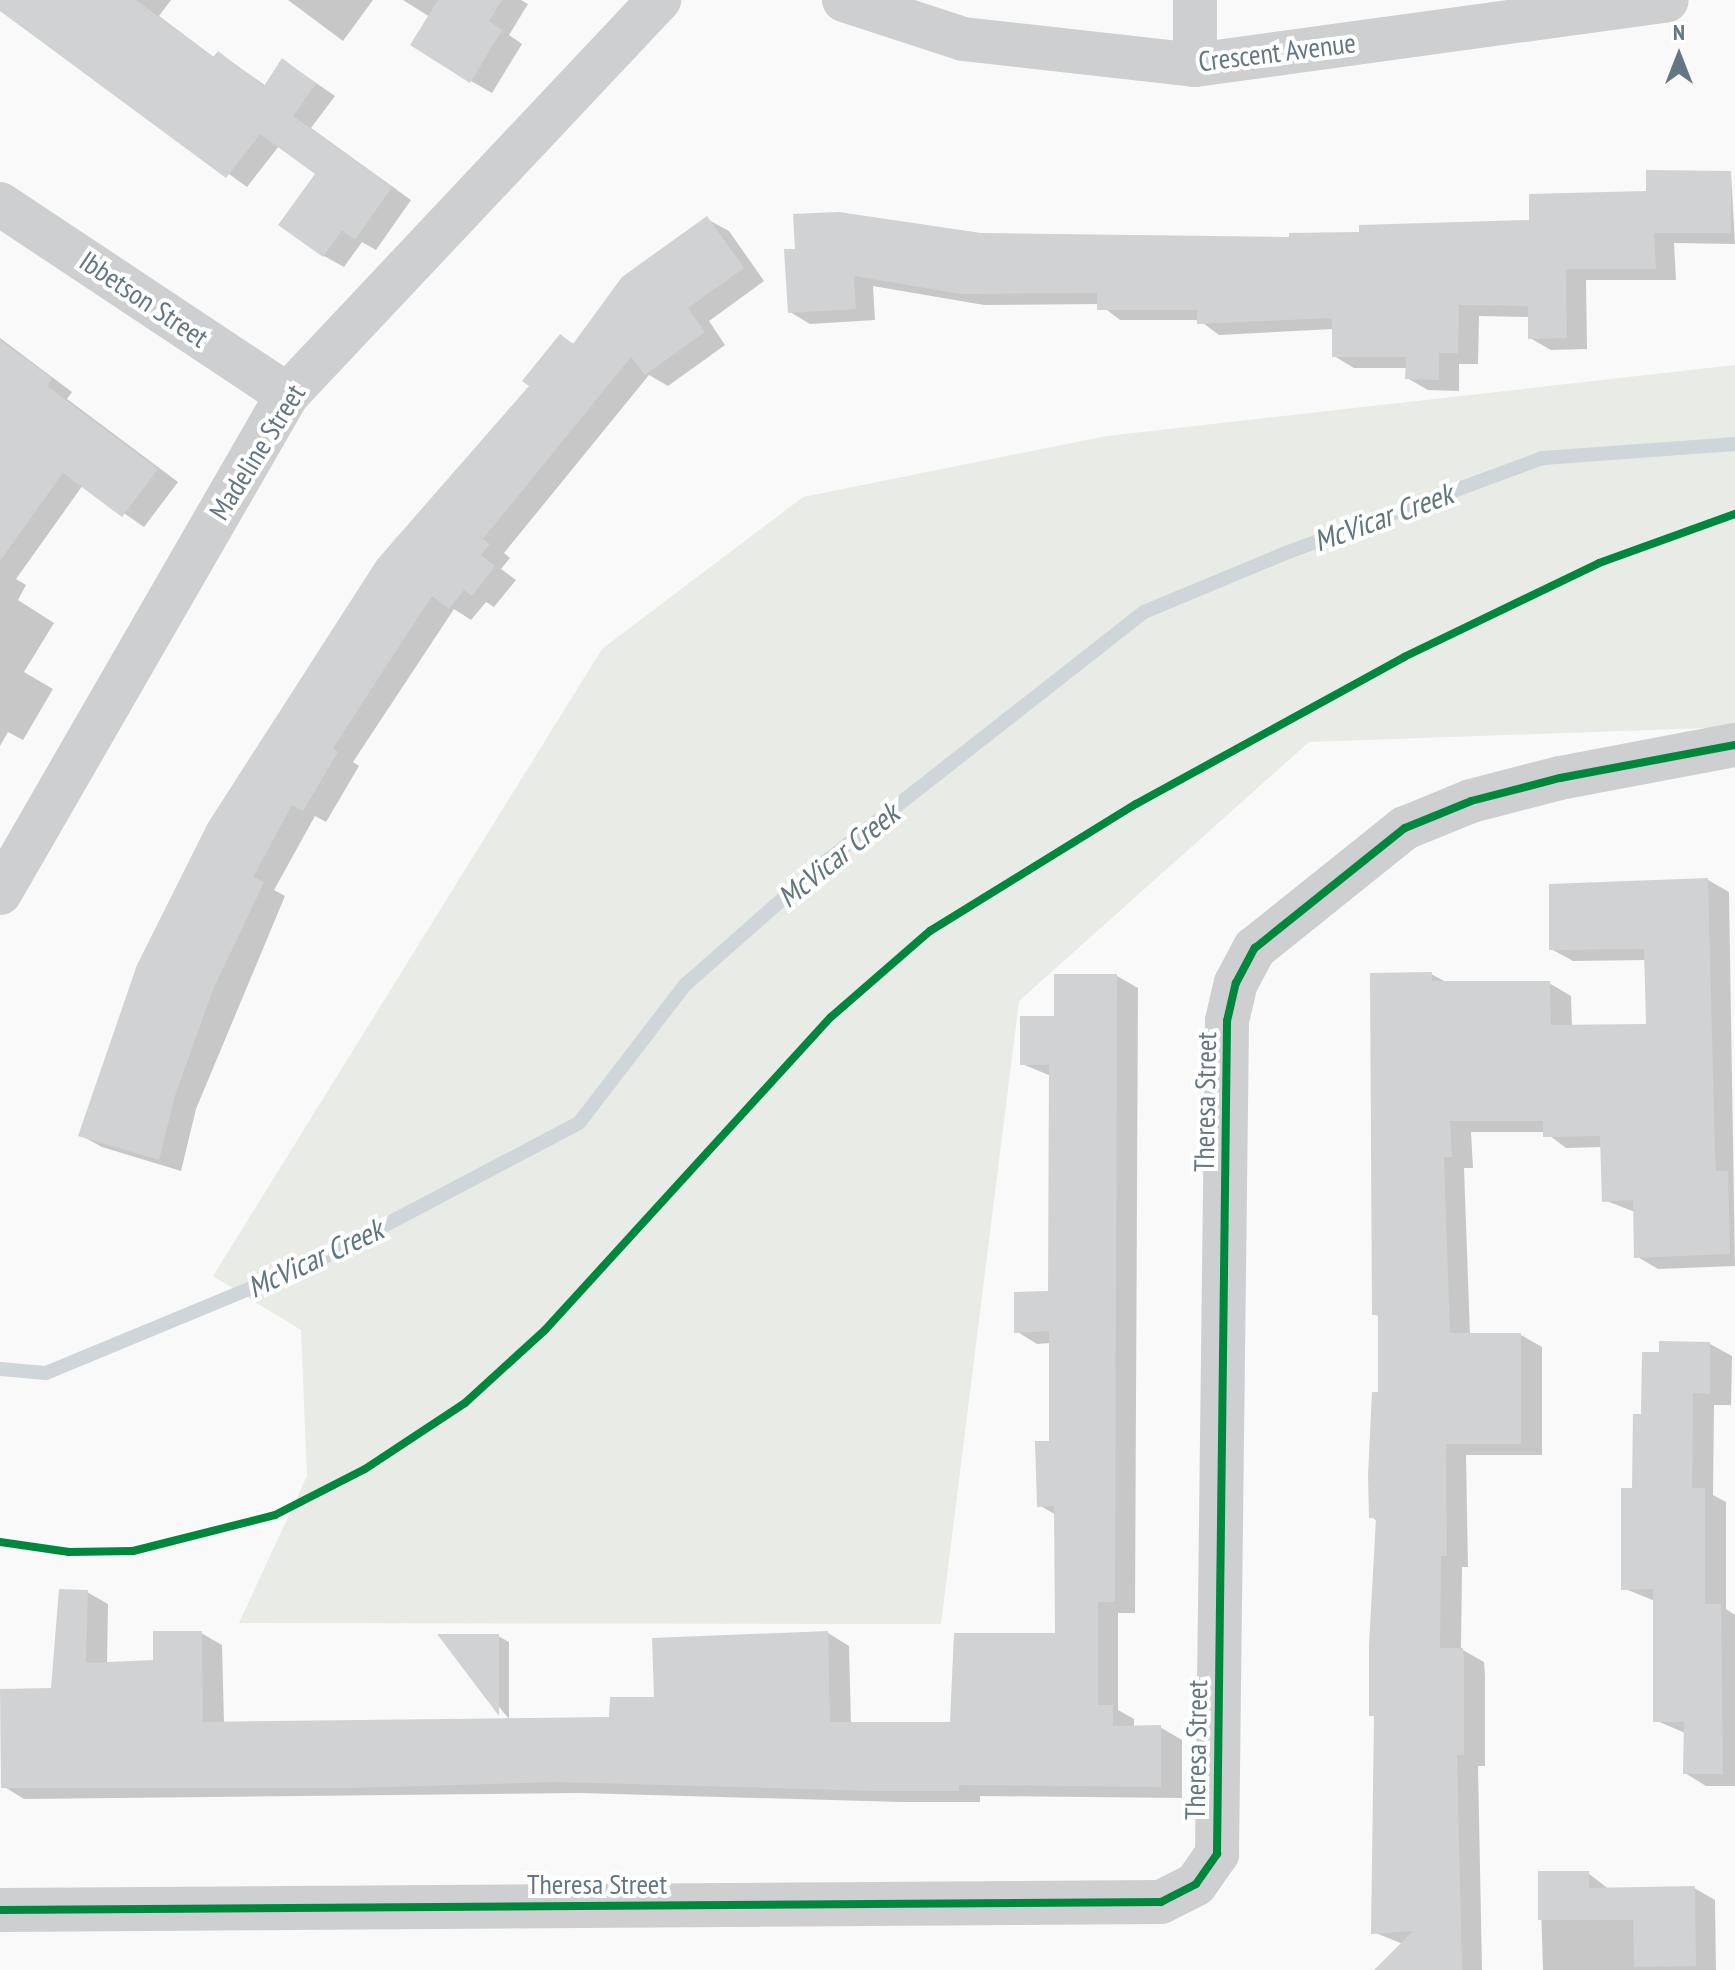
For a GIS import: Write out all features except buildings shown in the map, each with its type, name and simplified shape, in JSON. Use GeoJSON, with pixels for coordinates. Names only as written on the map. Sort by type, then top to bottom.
{"type":"FeatureCollection","features":[{"type":"Feature","properties":{"kind":"street","name":"Madeline Street"},"geometry":{"type":"LineString","coordinates":[[0,893],[287,395],[659,0]]}},
{"type":"Feature","properties":{"kind":"street","name":"Crescent Avenue"},"geometry":{"type":"LineString","coordinates":[[844,0],[963,39],[1195,65],[1667,0]]}},
{"type":"Feature","properties":{"kind":"street"},"geometry":{"type":"LineString","coordinates":[[1195,0],[1195,65]]}},
{"type":"Feature","properties":{"kind":"street","name":"Ibbetson Street"},"geometry":{"type":"LineString","coordinates":[[0,204],[287,395]]}},
{"type":"Feature","properties":{"kind":"street","name":"Theresa Street"},"geometry":{"type":"LineString","coordinates":[[0,1910],[1161,1902],[1196,1884],[1217,1854],[1227,1021],[1236,983],[1255,948],[1405,828],[1471,801],[1560,778],[1735,745]]}},
{"type":"Feature","properties":{"kind":"shaded area"},"geometry":{"type":"Polygon","coordinates":[[[1735,365],[1735,727],[1309,742],[1019,1001],[941,1624],[239,1623],[307,1476],[301,1330],[213,1276],[602,649],[803,497],[1107,436],[1735,365]]]}},
{"type":"Feature","properties":{"kind":"waterway","name":"McVicar Creek"},"geometry":{"type":"LineString","coordinates":[[0,1369],[46,1373],[317,1261],[579,1123],[685,985],[820,866],[1144,612],[1283,554],[1543,458],[1735,444]]}},
{"type":"Feature","properties":{"kind":"cycle path"},"geometry":{"type":"LineString","coordinates":[[0,1542],[69,1552],[133,1551],[275,1515],[365,1469],[465,1403],[545,1330],[831,1017],[930,931],[1136,804],[1404,657],[1599,563],[1735,514]]}},
{"type":"Feature","properties":{"kind":"cycle path"},"geometry":{"type":"LineString","coordinates":[[0,1910],[1161,1902],[1196,1884],[1217,1854],[1227,1021],[1236,983],[1255,948],[1405,828],[1471,801],[1560,778],[1735,745]]}}]}
